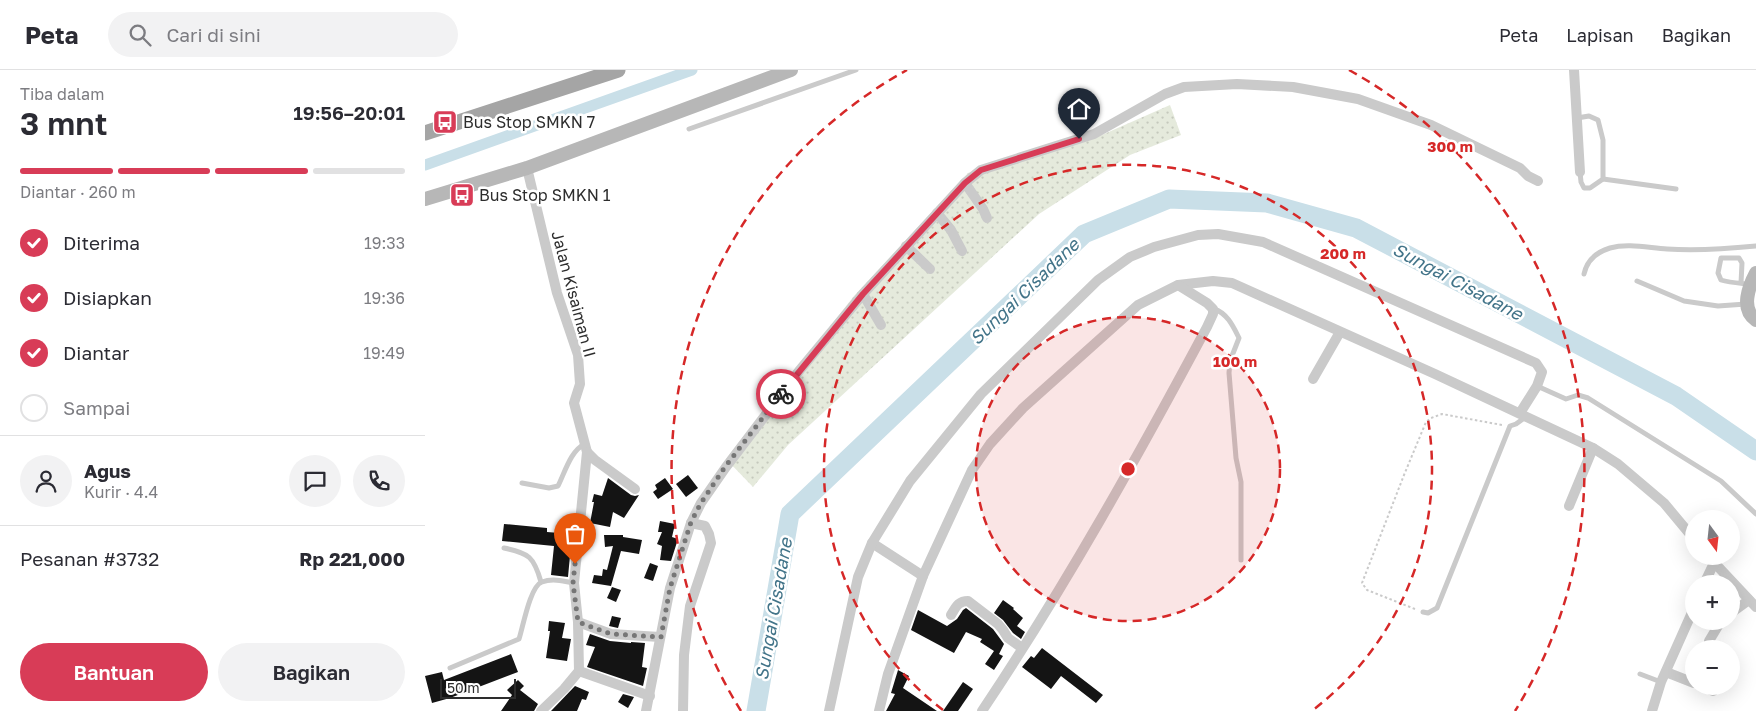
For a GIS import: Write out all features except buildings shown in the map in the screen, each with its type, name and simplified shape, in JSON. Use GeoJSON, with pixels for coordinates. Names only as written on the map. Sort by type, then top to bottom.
{"type":"FeatureCollection","features":[{"type":"Feature","properties":{"kind":"main road"},"geometry":{"type":"LineString","coordinates":[[425,132],[618,70]]}},
{"type":"Feature","properties":{"kind":"street"},"geometry":{"type":"LineString","coordinates":[[425,199],[527,168],[791,70]]}},
{"type":"Feature","properties":{"kind":"street"},"geometry":{"type":"LineString","coordinates":[[1575,70],[1580,172]]}},
{"type":"Feature","properties":{"kind":"street"},"geometry":{"type":"LineString","coordinates":[[646,711],[670,588],[691,522],[701,503],[725,467],[799,371],[863,294],[965,183],[981,170],[1094,134],[1165,94],[1184,87],[1237,84],[1293,87],[1358,99],[1431,125],[1520,168],[1528,176],[1538,181]]}},
{"type":"Feature","properties":{"kind":"street","name":"Jalan Kisaiman II"},"geometry":{"type":"LineString","coordinates":[[527,168],[557,293],[578,355],[580,384],[575,403],[587,448],[573,583],[578,622],[579,671]]}},
{"type":"Feature","properties":{"kind":"street"},"geometry":{"type":"LineString","coordinates":[[965,183],[987,218]]}},
{"type":"Feature","properties":{"kind":"street"},"geometry":{"type":"LineString","coordinates":[[937,213],[951,230],[962,251]]}},
{"type":"Feature","properties":{"kind":"street"},"geometry":{"type":"LineString","coordinates":[[829,711],[858,577],[872,543],[910,481],[981,394],[1098,280],[1130,257],[1155,247],[1197,235],[1218,234],[1263,242],[1536,362],[1541,372],[1537,386],[1524,414]]}},
{"type":"Feature","properties":{"kind":"street"},"geometry":{"type":"LineString","coordinates":[[906,246],[930,269]]}},
{"type":"Feature","properties":{"kind":"street"},"geometry":{"type":"LineString","coordinates":[[1749,280],[1747,304],[1751,317],[1756,320]]}},
{"type":"Feature","properties":{"kind":"street"},"geometry":{"type":"LineString","coordinates":[[879,711],[888,674],[923,576],[972,470],[990,444],[1023,408],[1138,305],[1178,285],[1213,281],[1232,283],[1524,414],[1593,448],[1618,464],[1664,503],[1685,528]]}},
{"type":"Feature","properties":{"kind":"street"},"geometry":{"type":"LineString","coordinates":[[982,711],[1090,540],[1141,451],[1213,314],[1213,309],[1178,285]]}},
{"type":"Feature","properties":{"kind":"street"},"geometry":{"type":"LineString","coordinates":[[863,294],[881,325]]}},
{"type":"Feature","properties":{"kind":"street"},"geometry":{"type":"LineString","coordinates":[[1313,378],[1340,332]]}},
{"type":"Feature","properties":{"kind":"street"},"geometry":{"type":"LineString","coordinates":[[587,448],[595,460],[635,489]]}},
{"type":"Feature","properties":{"kind":"street"},"geometry":{"type":"LineString","coordinates":[[1569,506],[1593,448]]}},
{"type":"Feature","properties":{"kind":"street"},"geometry":{"type":"LineString","coordinates":[[683,711],[684,655],[691,606],[711,543],[705,526],[691,522]]}},
{"type":"Feature","properties":{"kind":"street"},"geometry":{"type":"LineString","coordinates":[[872,543],[923,576]]}},
{"type":"Feature","properties":{"kind":"street"},"geometry":{"type":"LineString","coordinates":[[1716,565],[1753,603],[1740,609]]}},
{"type":"Feature","properties":{"kind":"street"},"geometry":{"type":"LineString","coordinates":[[951,615],[958,604],[962,601],[968,601],[998,624],[1008,638],[1023,648]]}},
{"type":"Feature","properties":{"kind":"street"},"geometry":{"type":"LineString","coordinates":[[578,622],[611,634],[661,637]]}},
{"type":"Feature","properties":{"kind":"street"},"geometry":{"type":"LineString","coordinates":[[1652,711],[1661,682],[1685,629]]}},
{"type":"Feature","properties":{"kind":"street"},"geometry":{"type":"LineString","coordinates":[[541,711],[564,689],[579,671],[650,696]]}},
{"type":"Feature","properties":{"kind":"street"},"geometry":{"type":"LineString","coordinates":[[1666,672],[1685,680]]}},
{"type":"Feature","properties":{"kind":"lane"},"geometry":{"type":"LineString","coordinates":[[689,129],[856,70]]}},
{"type":"Feature","properties":{"kind":"lane"},"geometry":{"type":"LineString","coordinates":[[1577,118],[1589,116],[1597,120],[1603,140],[1603,179]]}},
{"type":"Feature","properties":{"kind":"lane"},"geometry":{"type":"LineString","coordinates":[[1580,172],[1584,188],[1590,188],[1603,179],[1676,189]]}},
{"type":"Feature","properties":{"kind":"lane"},"geometry":{"type":"LineString","coordinates":[[1584,274],[1585,266],[1589,260],[1598,253],[1610,248],[1625,246],[1700,250],[1756,246]]}},
{"type":"Feature","properties":{"kind":"lane"},"geometry":{"type":"LineString","coordinates":[[1721,258],[1739,258],[1749,280],[1721,280],[1718,273],[1721,258]]}},
{"type":"Feature","properties":{"kind":"lane"},"geometry":{"type":"LineString","coordinates":[[1637,281],[1685,301],[1718,306],[1747,304]]}},
{"type":"Feature","properties":{"kind":"lane"},"geometry":{"type":"LineString","coordinates":[[1213,309],[1221,311],[1233,324],[1239,338],[1229,373],[1236,458],[1241,482],[1241,560]]}},
{"type":"Feature","properties":{"kind":"lane"},"geometry":{"type":"LineString","coordinates":[[1537,386],[1566,399],[1578,395],[1588,398],[1721,481],[1756,514]]}},
{"type":"Feature","properties":{"kind":"lane"},"geometry":{"type":"LineString","coordinates":[[1423,612],[1427,613],[1437,608],[1510,426],[1516,424],[1524,414]]}},
{"type":"Feature","properties":{"kind":"lane"},"geometry":{"type":"LineString","coordinates":[[522,483],[549,488],[558,486],[575,451],[580,446],[587,448]]}},
{"type":"Feature","properties":{"kind":"lane"},"geometry":{"type":"LineString","coordinates":[[503,548],[522,552],[536,564],[541,582]]}},
{"type":"Feature","properties":{"kind":"lane"},"geometry":{"type":"LineString","coordinates":[[450,668],[519,639],[534,589],[541,582],[555,580],[573,583]]}},
{"type":"Feature","properties":{"kind":"lane"},"geometry":{"type":"LineString","coordinates":[[1640,674],[1661,682]]}},
{"type":"Feature","properties":{"kind":"path"},"geometry":{"type":"LineString","coordinates":[[1423,612],[1367,590],[1362,583],[1426,422],[1442,414],[1510,426]]}},
{"type":"Feature","properties":{"kind":"shaded area"},"geometry":{"type":"Polygon","coordinates":[[[1170,105],[1181,135],[1130,155],[1039,214],[788,445],[753,487],[726,459],[854,296],[968,173],[1095,138],[1170,105]]]}},
{"type":"Feature","properties":{"kind":"waterway"},"geometry":{"type":"LineString","coordinates":[[425,165],[692,70]]}},
{"type":"Feature","properties":{"kind":"waterway","name":"Sungai Cisadane"},"geometry":{"type":"LineString","coordinates":[[756,711],[790,514],[1084,234],[1169,199],[1267,203],[1356,228],[1676,396],[1756,451]]}},
{"type":"Feature","properties":{"kind":"way so far"},"geometry":{"type":"LineString","coordinates":[[575,564],[573,583],[578,622],[611,634],[661,637],[670,588],[691,522],[725,467],[781,394]]}},
{"type":"Feature","properties":{"kind":"place","name":"Bus Stop SMKN 7"},"geometry":{"type":"Point","coordinates":[445,122]}},
{"type":"Feature","properties":{"kind":"place","name":"Bus Stop SMKN 1"},"geometry":{"type":"Point","coordinates":[462,195]}},
{"type":"Feature","properties":{"kind":"route"},"geometry":{"type":"LineString","coordinates":[[781,394],[863,294],[965,183],[981,170],[1079,139]]}}]}
